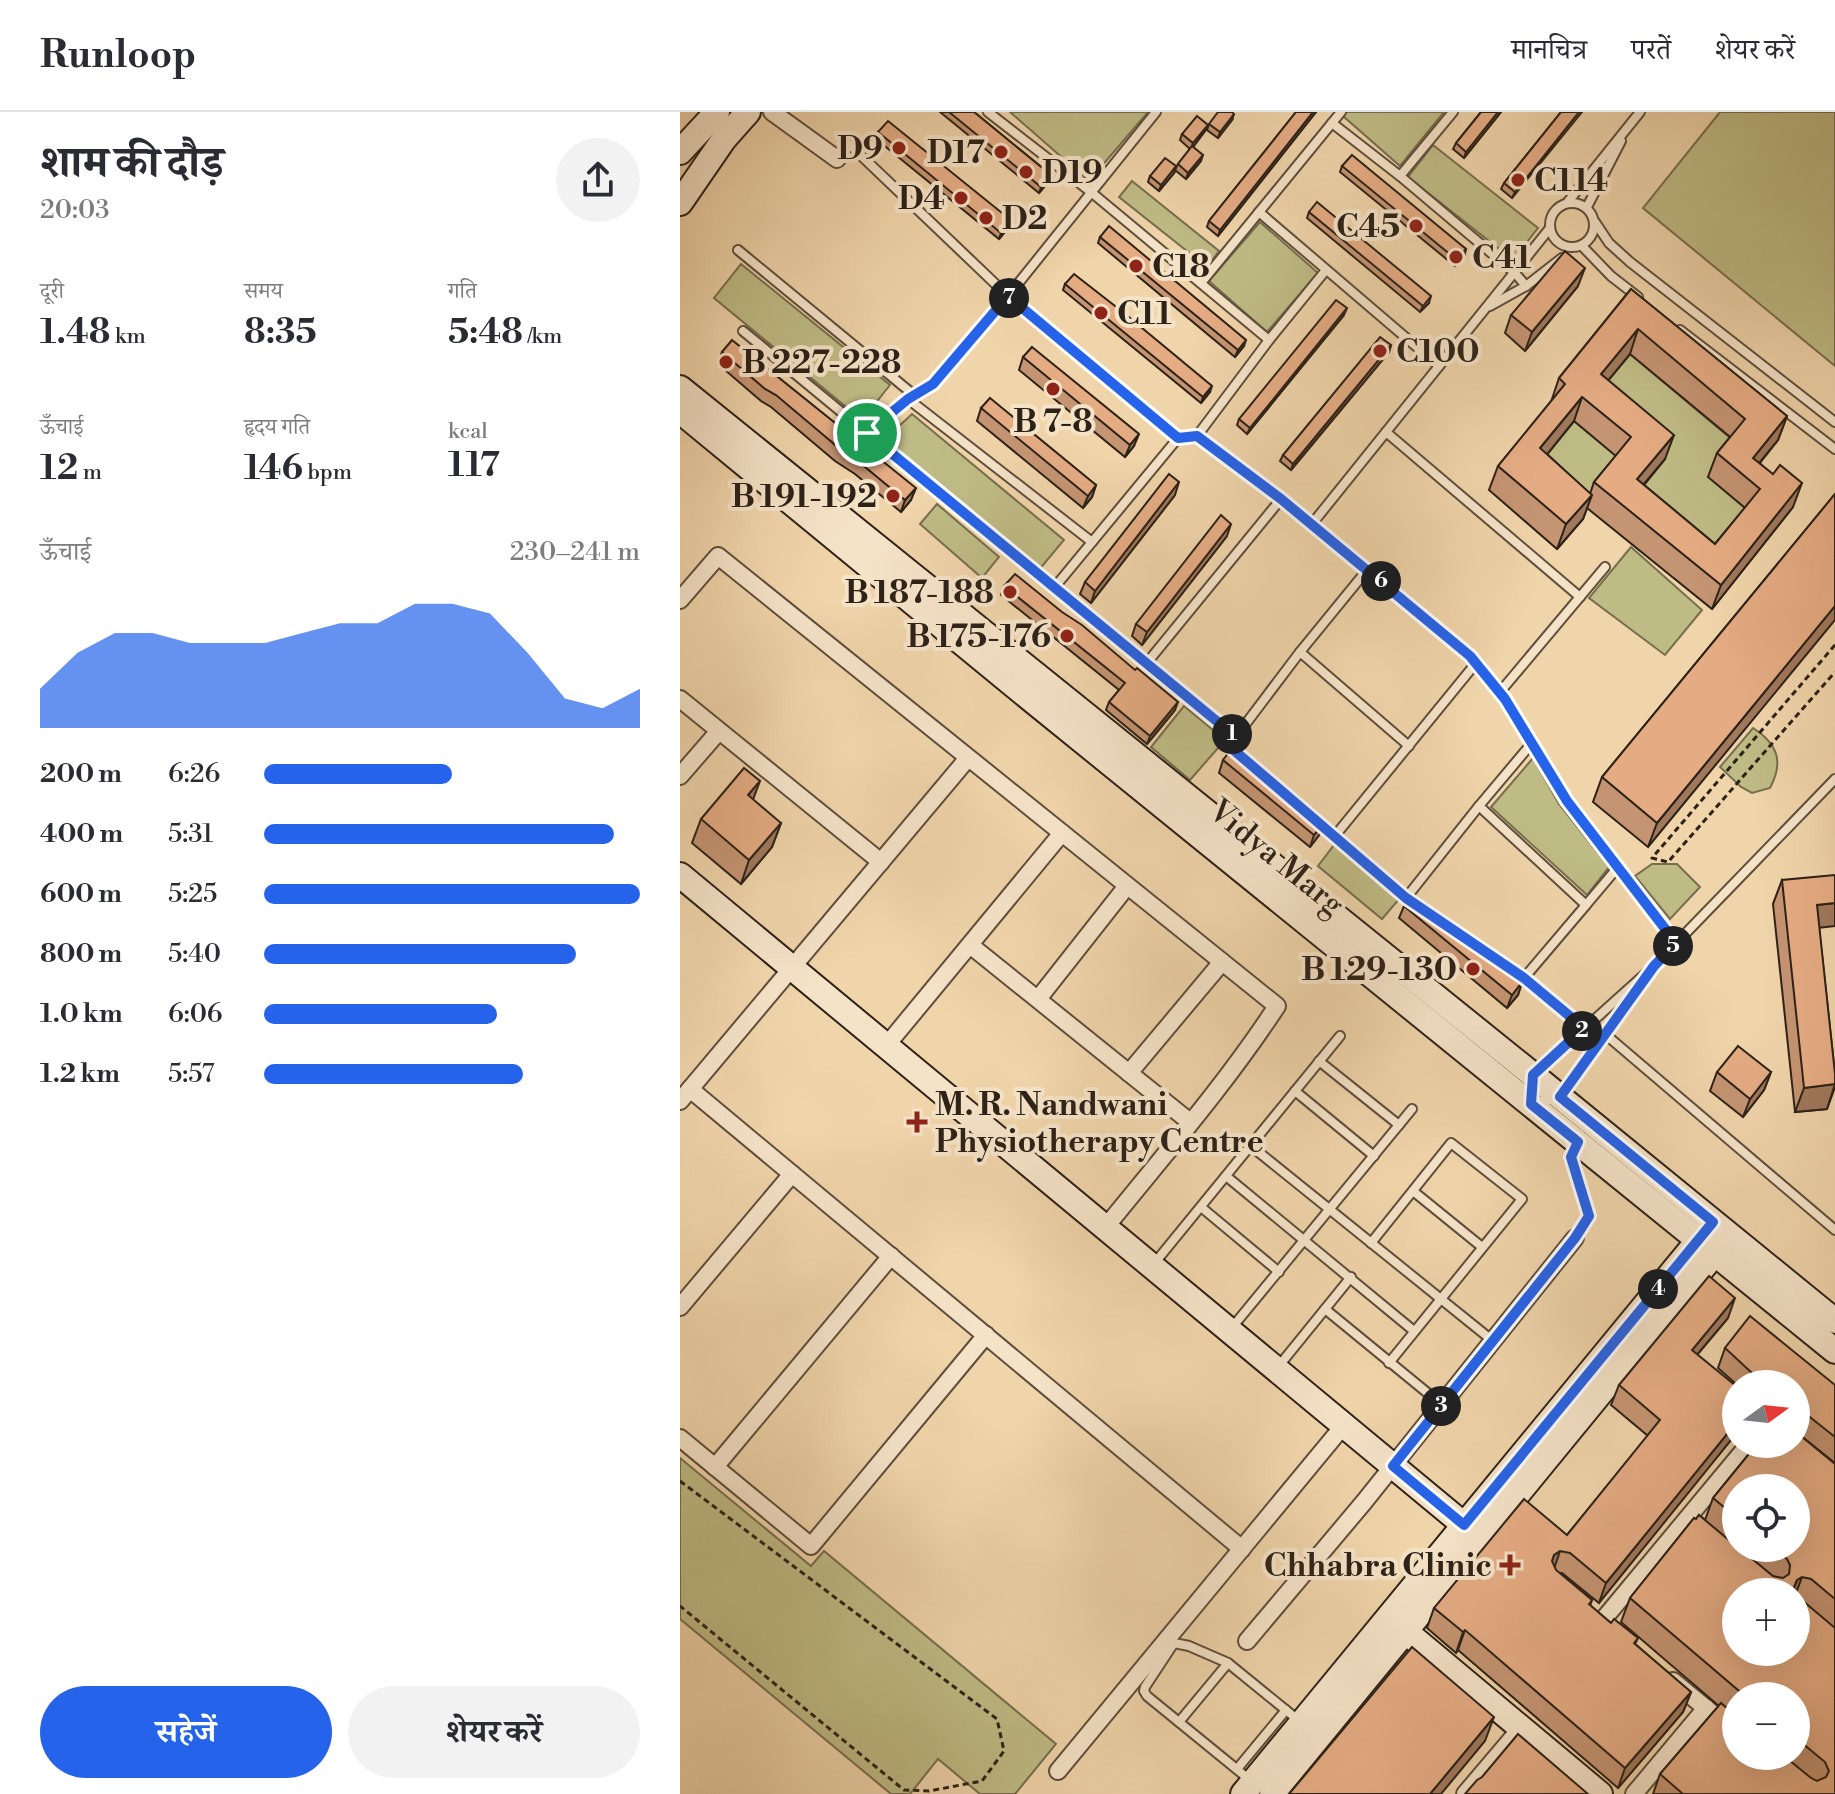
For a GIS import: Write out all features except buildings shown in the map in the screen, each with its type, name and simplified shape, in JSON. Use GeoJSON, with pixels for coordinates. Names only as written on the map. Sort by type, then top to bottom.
{"type":"FeatureCollection","features":[{"type":"Feature","properties":{"kind":"main road"},"geometry":{"type":"LineString","coordinates":[[680,152],[717,112]]}},
{"type":"Feature","properties":{"kind":"main road"},"geometry":{"type":"LineString","coordinates":[[680,203],[724,139],[748,112]]}},
{"type":"Feature","properties":{"kind":"main road"},"geometry":{"type":"LineString","coordinates":[[680,364],[681,396]]}},
{"type":"Feature","properties":{"kind":"main road","name":"Vidya Marg"},"geometry":{"type":"LineString","coordinates":[[681,396],[1560,1097],[1835,1351]]}},
{"type":"Feature","properties":{"kind":"main road","name":"Vidya Marg"},"geometry":{"type":"LineString","coordinates":[[681,396],[1022,692],[1578,1142],[1835,1321]]}},
{"type":"Feature","properties":{"kind":"main road"},"geometry":{"type":"LineString","coordinates":[[680,875],[1473,1532]]}},
{"type":"Feature","properties":{"kind":"main road"},"geometry":{"type":"LineString","coordinates":[[1255,1787],[1397,1625],[1714,1238]]}},
{"type":"Feature","properties":{"kind":"main road"},"geometry":{"type":"LineString","coordinates":[[1255,1787],[1294,1717],[1397,1625]]}},
{"type":"Feature","properties":{"kind":"main road"},"geometry":{"type":"LineString","coordinates":[[1397,1625],[1600,1794]]}},
{"type":"Feature","properties":{"kind":"street"},"geometry":{"type":"LineString","coordinates":[[772,112],[837,159]]}},
{"type":"Feature","properties":{"kind":"street"},"geometry":{"type":"LineString","coordinates":[[680,600],[718,556],[1277,1006],[1253,1041],[1105,1228]]}},
{"type":"Feature","properties":{"kind":"street"},"geometry":{"type":"LineString","coordinates":[[680,699],[881,862]]}},
{"type":"Feature","properties":{"kind":"street"},"geometry":{"type":"LineString","coordinates":[[680,776],[719,731]]}},
{"type":"Feature","properties":{"kind":"street"},"geometry":{"type":"LineString","coordinates":[[968,758],[685,1095],[792,1174],[1242,1549]]}},
{"type":"Feature","properties":{"kind":"street"},"geometry":{"type":"LineString","coordinates":[[886,1046],[1062,833]]}},
{"type":"Feature","properties":{"kind":"street"},"geometry":{"type":"LineString","coordinates":[[1038,999],[1127,886]]}},
{"type":"Feature","properties":{"kind":"street"},"geometry":{"type":"LineString","coordinates":[[970,945],[1190,1122]]}},
{"type":"Feature","properties":{"kind":"street"},"geometry":{"type":"LineString","coordinates":[[1129,1073],[1222,962]]}},
{"type":"Feature","properties":{"kind":"street"},"geometry":{"type":"LineString","coordinates":[[680,1307],[792,1174]]}},
{"type":"Feature","properties":{"kind":"street"},"geometry":{"type":"LineString","coordinates":[[1247,1641],[1393,1466],[1575,1238]]}},
{"type":"Feature","properties":{"kind":"street"},"geometry":{"type":"LineString","coordinates":[[715,1467],[891,1256]]}},
{"type":"Feature","properties":{"kind":"street"},"geometry":{"type":"LineString","coordinates":[[680,1438],[811,1546],[986,1335]]}},
{"type":"Feature","properties":{"kind":"street"},"geometry":{"type":"LineString","coordinates":[[1058,1771],[1171,1640],[1344,1425]]}},
{"type":"Feature","properties":{"kind":"street"},"geometry":{"type":"LineString","coordinates":[[1602,1621],[1691,1526],[1739,1458]]}},
{"type":"Feature","properties":{"kind":"street"},"geometry":{"type":"LineString","coordinates":[[1660,1669],[1722,1721]]}},
{"type":"Feature","properties":{"kind":"street"},"geometry":{"type":"LineString","coordinates":[[1634,1794],[1706,1708]]}},
{"type":"Feature","properties":{"kind":"street"},"geometry":{"type":"LineString","coordinates":[[1465,1794],[1521,1728]]}},
{"type":"Feature","properties":{"kind":"lane"},"geometry":{"type":"LineString","coordinates":[[988,112],[1091,192],[1269,340]]}},
{"type":"Feature","properties":{"kind":"lane"},"geometry":{"type":"LineString","coordinates":[[867,433],[911,397],[933,384],[1156,112]]}},
{"type":"Feature","properties":{"kind":"lane"},"geometry":{"type":"LineString","coordinates":[[1201,283],[1341,112]]}},
{"type":"Feature","properties":{"kind":"lane"},"geometry":{"type":"LineString","coordinates":[[1400,176],[1453,112]]}},
{"type":"Feature","properties":{"kind":"lane"},"geometry":{"type":"LineString","coordinates":[[1640,112],[1567,203],[1554,212],[1550,228],[1558,244],[1566,248],[1579,247],[1648,305]]}},
{"type":"Feature","properties":{"kind":"lane"},"geometry":{"type":"LineString","coordinates":[[1332,123],[1400,176],[1515,273],[1526,286]]}},
{"type":"Feature","properties":{"kind":"lane"},"geometry":{"type":"LineString","coordinates":[[1587,207],[1631,123]]}},
{"type":"Feature","properties":{"kind":"lane"},"geometry":{"type":"LineString","coordinates":[[850,145],[1008,296],[1178,438]]}},
{"type":"Feature","properties":{"kind":"lane"},"geometry":{"type":"LineString","coordinates":[[1567,203],[1587,207],[1609,243],[1630,262],[1835,422]]}},
{"type":"Feature","properties":{"kind":"lane"},"geometry":{"type":"LineString","coordinates":[[1259,212],[1439,366]]}},
{"type":"Feature","properties":{"kind":"lane"},"geometry":{"type":"LineString","coordinates":[[1486,309],[1526,286],[1590,240],[1595,222]]}},
{"type":"Feature","properties":{"kind":"lane"},"geometry":{"type":"LineString","coordinates":[[1312,524],[1550,228]]}},
{"type":"Feature","properties":{"kind":"lane"},"geometry":{"type":"LineString","coordinates":[[738,250],[911,397],[1092,542]]}},
{"type":"Feature","properties":{"kind":"lane"},"geometry":{"type":"LineString","coordinates":[[1197,436],[1326,270]]}},
{"type":"Feature","properties":{"kind":"lane"},"geometry":{"type":"LineString","coordinates":[[1673,324],[1835,449]]}},
{"type":"Feature","properties":{"kind":"lane"},"geometry":{"type":"LineString","coordinates":[[743,331],[1236,737]]}},
{"type":"Feature","properties":{"kind":"lane"},"geometry":{"type":"LineString","coordinates":[[1386,432],[1580,597]]}},
{"type":"Feature","properties":{"kind":"lane"},"geometry":{"type":"LineString","coordinates":[[1054,588],[1178,438],[1197,436],[1312,524],[1435,625],[1476,663],[1500,692],[1567,801],[1676,943]]}},
{"type":"Feature","properties":{"kind":"lane"},"geometry":{"type":"LineString","coordinates":[[1146,664],[1281,499]]}},
{"type":"Feature","properties":{"kind":"lane"},"geometry":{"type":"LineString","coordinates":[[1500,692],[1605,567]]}},
{"type":"Feature","properties":{"kind":"lane"},"geometry":{"type":"LineString","coordinates":[[1241,756],[1229,746],[1367,570]]}},
{"type":"Feature","properties":{"kind":"lane"},"geometry":{"type":"LineString","coordinates":[[1300,652],[1409,746]]}},
{"type":"Feature","properties":{"kind":"lane"},"geometry":{"type":"LineString","coordinates":[[1334,837],[1476,663]]}},
{"type":"Feature","properties":{"kind":"lane"},"geometry":{"type":"LineString","coordinates":[[1406,898],[1532,743]]}},
{"type":"Feature","properties":{"kind":"lane"},"geometry":{"type":"LineString","coordinates":[[1654,966],[1560,1097],[1531,1104],[1533,1075],[1654,966],[1835,779]]}},
{"type":"Feature","properties":{"kind":"lane"},"geometry":{"type":"LineString","coordinates":[[1479,806],[1586,905]]}},
{"type":"Feature","properties":{"kind":"lane"},"geometry":{"type":"LineString","coordinates":[[1311,817],[1406,898],[1432,916]]}},
{"type":"Feature","properties":{"kind":"lane"},"geometry":{"type":"LineString","coordinates":[[1524,978],[1618,867]]}},
{"type":"Feature","properties":{"kind":"lane"},"geometry":{"type":"LineString","coordinates":[[1471,943],[1524,978],[1584,1028]]}},
{"type":"Feature","properties":{"kind":"lane"},"geometry":{"type":"LineString","coordinates":[[1605,1034],[1835,1230]]}},
{"type":"Feature","properties":{"kind":"lane"},"geometry":{"type":"LineString","coordinates":[[1152,1266],[1340,1036]]}},
{"type":"Feature","properties":{"kind":"lane"},"geometry":{"type":"LineString","coordinates":[[1319,1061],[1399,1125]]}},
{"type":"Feature","properties":{"kind":"lane"},"geometry":{"type":"LineString","coordinates":[[1295,1091],[1374,1156]]}},
{"type":"Feature","properties":{"kind":"lane"},"geometry":{"type":"LineString","coordinates":[[1230,1331],[1412,1109]]}},
{"type":"Feature","properties":{"kind":"lane"},"geometry":{"type":"LineString","coordinates":[[1575,1238],[1589,1216],[1571,1157],[1578,1142]]}},
{"type":"Feature","properties":{"kind":"lane"},"geometry":{"type":"LineString","coordinates":[[1371,1243],[1451,1143],[1522,1199],[1389,1363]]}},
{"type":"Feature","properties":{"kind":"lane"},"geometry":{"type":"LineString","coordinates":[[1251,1146],[1493,1341]]}},
{"type":"Feature","properties":{"kind":"lane"},"geometry":{"type":"LineString","coordinates":[[1226,1176],[1414,1331]]}},
{"type":"Feature","properties":{"kind":"lane"},"geometry":{"type":"LineString","coordinates":[[1413,1191],[1482,1247]]}},
{"type":"Feature","properties":{"kind":"lane"},"geometry":{"type":"LineString","coordinates":[[1201,1207],[1279,1272]]}},
{"type":"Feature","properties":{"kind":"lane"},"geometry":{"type":"LineString","coordinates":[[1276,1369],[1351,1277]]}},
{"type":"Feature","properties":{"kind":"lane"},"geometry":{"type":"LineString","coordinates":[[1325,1309],[1442,1405]]}},
{"type":"Feature","properties":{"kind":"lane"},"geometry":{"type":"LineString","coordinates":[[1255,1787],[1144,1691],[1171,1640],[1228,1663],[1294,1717]]}},
{"type":"Feature","properties":{"kind":"lane"},"geometry":{"type":"LineString","coordinates":[[1179,1722],[1228,1663]]}},
{"type":"Feature","properties":{"kind":"path"},"geometry":{"type":"LineString","coordinates":[[1835,645],[1652,858],[1668,862],[1835,672]]}},
{"type":"Feature","properties":{"kind":"path"},"geometry":{"type":"LineString","coordinates":[[680,1481],[997,1719],[1004,1751],[982,1781],[929,1791],[904,1790],[680,1606]]}},
{"type":"Feature","properties":{"kind":"shaded area"},"geometry":{"type":"Polygon","coordinates":[[[1010,112],[1148,112],[1089,181],[1010,112]]]}},
{"type":"Feature","properties":{"kind":"shaded area"},"geometry":{"type":"Polygon","coordinates":[[[1346,112],[1444,112],[1400,166],[1343,116],[1346,112]]]}},
{"type":"Feature","properties":{"kind":"shaded area"},"geometry":{"type":"Polygon","coordinates":[[[1720,112],[1835,112],[1835,366],[1643,208],[1720,112]]]}},
{"type":"Feature","properties":{"kind":"shaded area"},"geometry":{"type":"Polygon","coordinates":[[[1433,145],[1538,228],[1513,260],[1408,177],[1433,145]]]}},
{"type":"Feature","properties":{"kind":"shaded area"},"geometry":{"type":"Polygon","coordinates":[[[1132,181],[1219,251],[1207,267],[1119,197],[1132,181]]]}},
{"type":"Feature","properties":{"kind":"shaded area"},"geometry":{"type":"Polygon","coordinates":[[[1260,222],[1318,273],[1267,332],[1209,281],[1260,222]]]}},
{"type":"Feature","properties":{"kind":"shaded area"},"geometry":{"type":"Polygon","coordinates":[[[741,264],[890,385],[862,420],[714,298],[741,264]]]}},
{"type":"Feature","properties":{"kind":"shaded area"},"geometry":{"type":"Polygon","coordinates":[[[1630,354],[1736,443],[1752,514],[1706,568],[1628,503],[1665,459],[1593,399],[1630,354]]]}},
{"type":"Feature","properties":{"kind":"shaded area"},"geometry":{"type":"Polygon","coordinates":[[[912,414],[1064,540],[1038,571],[883,441],[912,414]]]}},
{"type":"Feature","properties":{"kind":"shaded area"},"geometry":{"type":"Polygon","coordinates":[[[1574,421],[1622,461],[1586,507],[1532,473],[1574,421]]]}},
{"type":"Feature","properties":{"kind":"shaded area"},"geometry":{"type":"Polygon","coordinates":[[[937,504],[999,557],[982,578],[920,524],[937,504]]]}},
{"type":"Feature","properties":{"kind":"shaded area"},"geometry":{"type":"Polygon","coordinates":[[[1631,547],[1702,610],[1665,655],[1589,598],[1631,547]]]}},
{"type":"Feature","properties":{"kind":"shaded area"},"geometry":{"type":"Polygon","coordinates":[[[1184,706],[1225,740],[1190,780],[1151,747],[1184,706]]]}},
{"type":"Feature","properties":{"kind":"shaded area"},"geometry":{"type":"Polygon","coordinates":[[[1753,728],[1773,747],[1777,770],[1770,788],[1752,793],[1720,767],[1753,728]]]}},
{"type":"Feature","properties":{"kind":"shaded area"},"geometry":{"type":"Polygon","coordinates":[[[1533,758],[1559,804],[1609,867],[1587,895],[1491,807],[1533,758]]]}},
{"type":"Feature","properties":{"kind":"shaded area"},"geometry":{"type":"Polygon","coordinates":[[[1334,845],[1400,898],[1382,919],[1318,866],[1334,845]]]}},
{"type":"Feature","properties":{"kind":"shaded area"},"geometry":{"type":"Polygon","coordinates":[[[1652,864],[1677,864],[1700,887],[1670,919],[1635,876],[1652,864]]]}},
{"type":"Feature","properties":{"kind":"shaded area"},"geometry":{"type":"Polygon","coordinates":[[[680,1458],[811,1566],[824,1551],[1056,1744],[1015,1794],[980,1794],[938,1759],[910,1794],[891,1794],[680,1619],[680,1458]]]}},
{"type":"Feature","properties":{"kind":"place","name":"D9"},"geometry":{"type":"Point","coordinates":[899,148]}},
{"type":"Feature","properties":{"kind":"place","name":"D17"},"geometry":{"type":"Point","coordinates":[1001,152]}},
{"type":"Feature","properties":{"kind":"place","name":"D19"},"geometry":{"type":"Point","coordinates":[1026,172]}},
{"type":"Feature","properties":{"kind":"place","name":"C114"},"geometry":{"type":"Point","coordinates":[1518,180]}},
{"type":"Feature","properties":{"kind":"place","name":"D4"},"geometry":{"type":"Point","coordinates":[961,198]}},
{"type":"Feature","properties":{"kind":"place","name":"D2"},"geometry":{"type":"Point","coordinates":[986,218]}},
{"type":"Feature","properties":{"kind":"place","name":"C45"},"geometry":{"type":"Point","coordinates":[1416,226]}},
{"type":"Feature","properties":{"kind":"place","name":"C41"},"geometry":{"type":"Point","coordinates":[1456,257]}},
{"type":"Feature","properties":{"kind":"place","name":"C18"},"geometry":{"type":"Point","coordinates":[1136,266]}},
{"type":"Feature","properties":{"kind":"place","name":"C11"},"geometry":{"type":"Point","coordinates":[1101,313]}},
{"type":"Feature","properties":{"kind":"place","name":"C100"},"geometry":{"type":"Point","coordinates":[1380,351]}},
{"type":"Feature","properties":{"kind":"place","name":"B 227-228"},"geometry":{"type":"Point","coordinates":[726,362]}},
{"type":"Feature","properties":{"kind":"place","name":"B 7-8"},"geometry":{"type":"Point","coordinates":[1053,389]}},
{"type":"Feature","properties":{"kind":"place","name":"B 191-192"},"geometry":{"type":"Point","coordinates":[893,496]}},
{"type":"Feature","properties":{"kind":"place","name":"B 187-188"},"geometry":{"type":"Point","coordinates":[1010,592]}},
{"type":"Feature","properties":{"kind":"place","name":"B 175-176"},"geometry":{"type":"Point","coordinates":[1067,636]}},
{"type":"Feature","properties":{"kind":"place","name":"B 129-130"},"geometry":{"type":"Point","coordinates":[1473,969]}},
{"type":"Feature","properties":{"kind":"place","name":"M. R. Nandwani Physiotherapy Centre"},"geometry":{"type":"Point","coordinates":[917,1122]}},
{"type":"Feature","properties":{"kind":"place","name":"Chhabra Clinic"},"geometry":{"type":"Point","coordinates":[1510,1565]}},
{"type":"Feature","properties":{"kind":"route"},"geometry":{"type":"LineString","coordinates":[[1008,296],[1178,438],[1197,436],[1281,499],[1470,656],[1505,699],[1567,801],[1676,943],[1654,966],[1560,1097],[1713,1222],[1464,1525],[1393,1466],[1575,1238],[1589,1216],[1571,1157],[1578,1142],[1531,1104],[1533,1075],[1584,1028],[1524,978],[1406,898],[1229,746],[1236,737],[867,433],[908,399],[933,384],[1008,296]]}}]}
